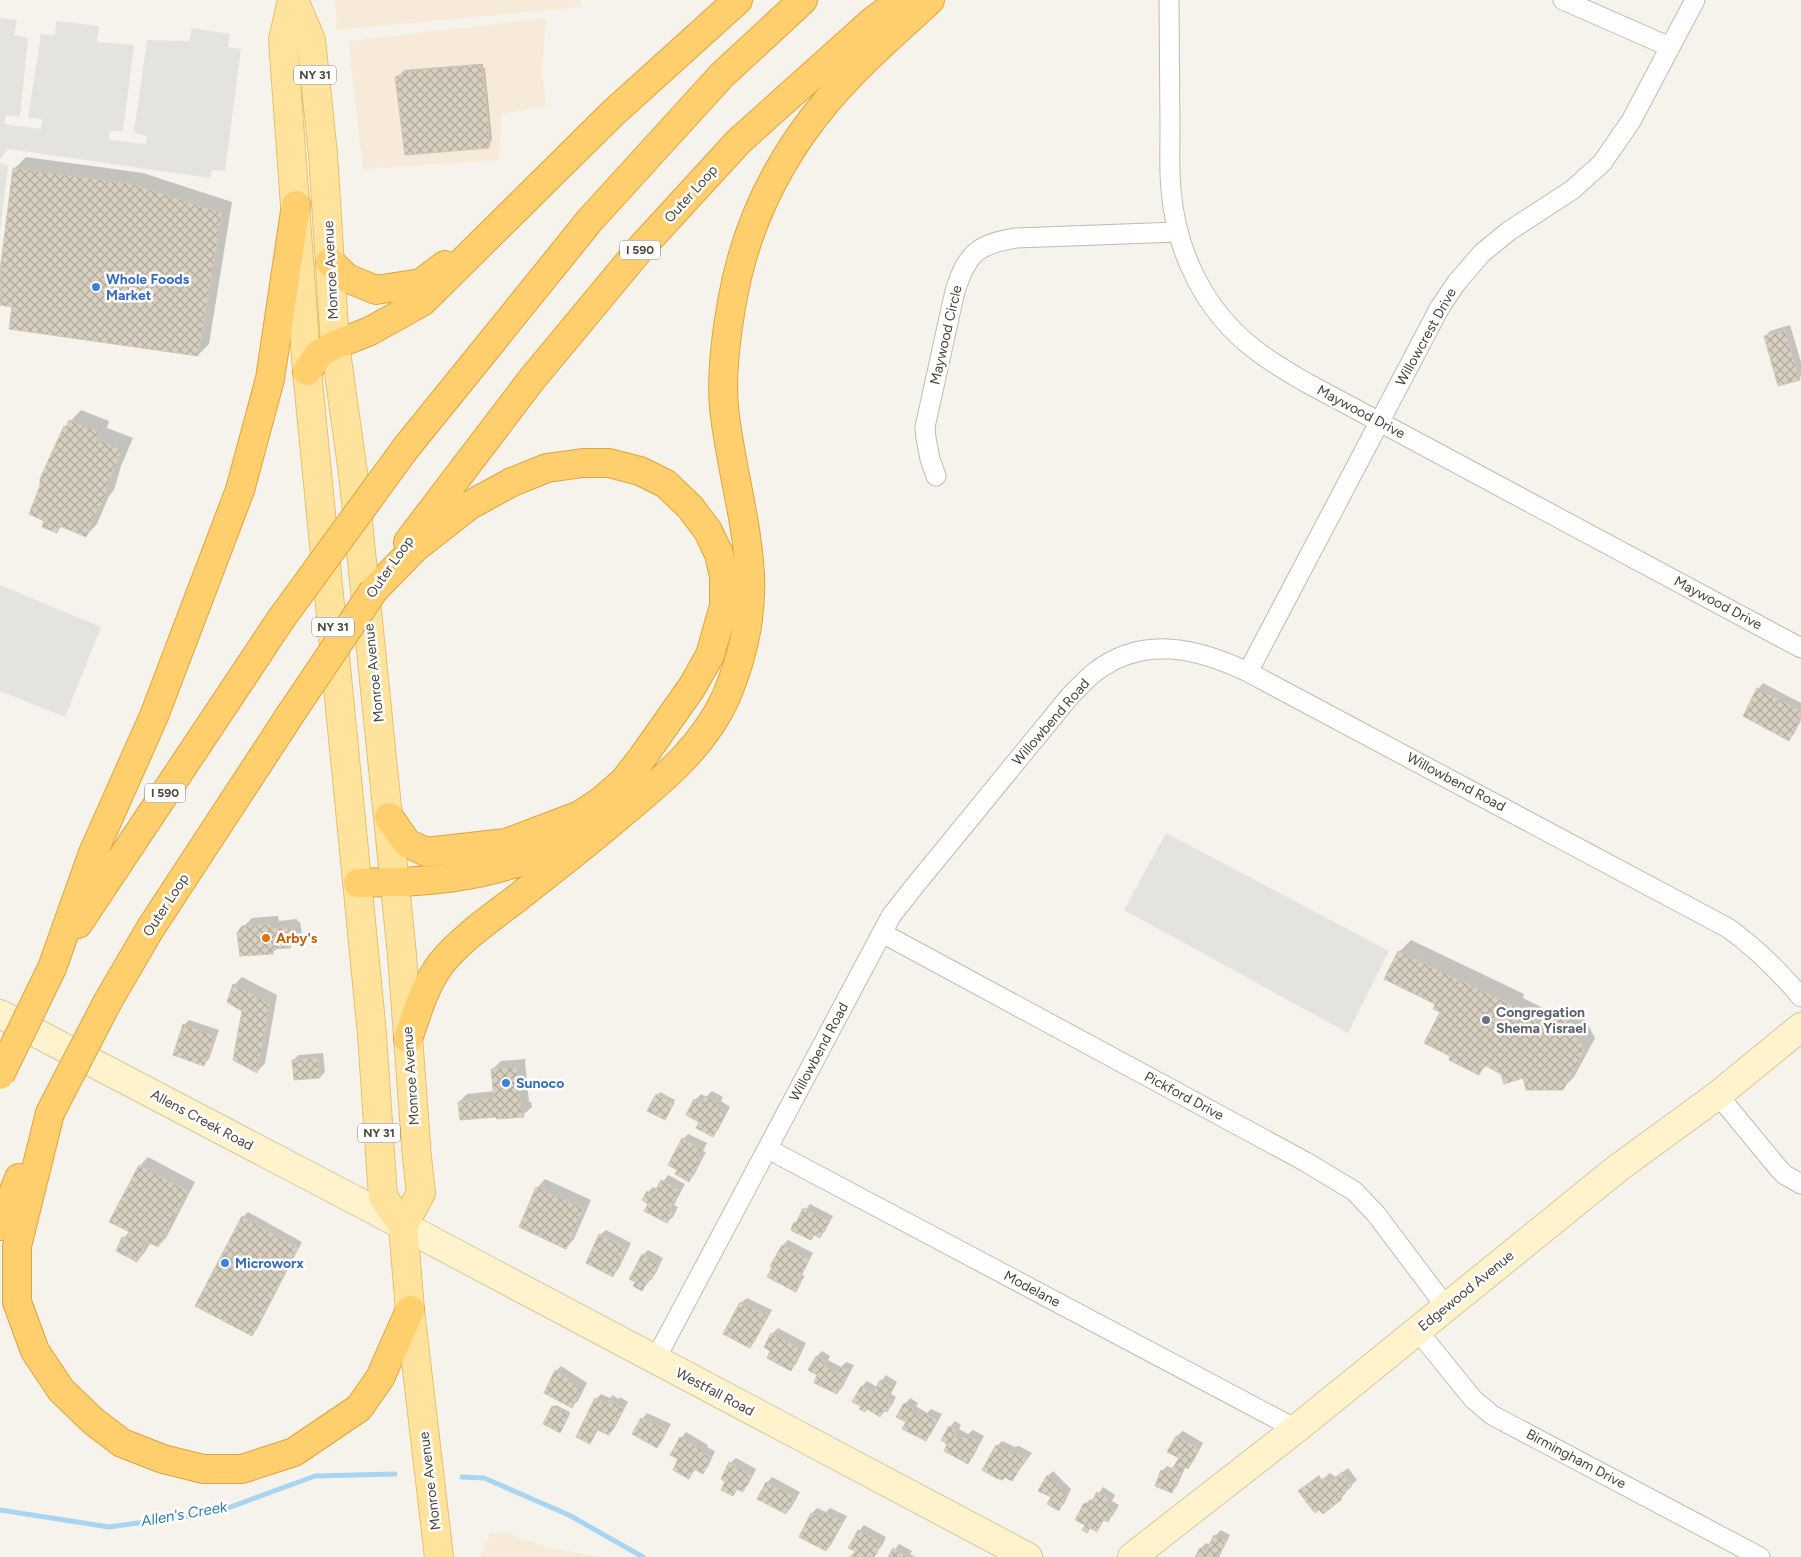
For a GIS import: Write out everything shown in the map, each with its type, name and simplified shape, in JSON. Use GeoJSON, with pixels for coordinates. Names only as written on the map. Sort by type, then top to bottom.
{"type":"FeatureCollection","features":[{"type":"Feature","properties":{"kind":"highway"},"geometry":{"type":"LineString","coordinates":[[307,371],[320,354],[335,344],[370,331],[422,302],[613,113],[738,0]]}},
{"type":"Feature","properties":{"kind":"highway","name":"I 590"},"geometry":{"type":"LineString","coordinates":[[0,1075],[66,943],[280,619],[405,448],[590,220],[722,75],[803,0]]}},
{"type":"Feature","properties":{"kind":"highway","name":"Outer Loop"},"geometry":{"type":"LineString","coordinates":[[0,1226],[13,1190],[50,1113],[108,1001],[150,929],[374,590],[414,541],[532,379],[640,248],[739,141],[874,20],[902,0]]}},
{"type":"Feature","properties":{"kind":"highway"},"geometry":{"type":"LineString","coordinates":[[408,1039],[427,986],[442,962],[465,940],[672,772],[693,749],[725,699],[745,641],[750,576],[746,536],[724,407],[727,330],[742,256],[758,211],[779,167],[799,137],[827,101],[864,61],[930,0]]}},
{"type":"Feature","properties":{"kind":"highway"},"geometry":{"type":"LineString","coordinates":[[52,968],[92,853],[154,716],[240,490],[270,379],[296,205]]}},
{"type":"Feature","properties":{"kind":"highway"},"geometry":{"type":"LineString","coordinates":[[330,262],[348,278],[376,290],[421,283],[492,234]]}},
{"type":"Feature","properties":{"kind":"highway"},"geometry":{"type":"LineString","coordinates":[[389,817],[407,843],[426,852],[506,843],[580,815],[601,801],[624,781],[667,724],[692,687],[710,655],[724,606],[724,576],[719,554],[708,531],[690,507],[666,484],[640,471],[609,464],[584,463],[547,468],[512,482],[470,504],[414,541]]}},
{"type":"Feature","properties":{"kind":"highway"},"geometry":{"type":"LineString","coordinates":[[358,883],[413,882],[462,876],[533,859],[600,832]]}},
{"type":"Feature","properties":{"kind":"highway"},"geometry":{"type":"LineString","coordinates":[[50,1113],[17,1246],[17,1302],[35,1351],[61,1390],[92,1421],[122,1443],[163,1459],[203,1468],[242,1469],[294,1452],[360,1408],[380,1378],[410,1310]]}},
{"type":"Feature","properties":{"kind":"main road","name":"Monroe Avenue"},"geometry":{"type":"LineString","coordinates":[[293,0],[283,40],[307,371],[372,1034],[383,1197],[403,1226],[410,1310],[439,1557]]}},
{"type":"Feature","properties":{"kind":"main road","name":"Monroe Avenue"},"geometry":{"type":"LineString","coordinates":[[293,0],[311,40],[323,154],[335,344],[353,473],[395,882],[421,1193],[403,1226]]}},
{"type":"Feature","properties":{"kind":"street","name":"Maywood Drive"},"geometry":{"type":"LineString","coordinates":[[1169,0],[1171,190],[1177,232],[1189,265],[1204,293],[1232,328],[1251,347],[1271,362],[1307,383],[1801,648]]}},
{"type":"Feature","properties":{"kind":"street"},"geometry":{"type":"LineString","coordinates":[[1563,0],[1670,47]]}},
{"type":"Feature","properties":{"kind":"street","name":"Willowcrest Drive"},"geometry":{"type":"LineString","coordinates":[[1248,672],[1440,307],[1457,282],[1482,253],[1509,230],[1566,194],[1602,164],[1631,120],[1695,0]]}},
{"type":"Feature","properties":{"kind":"street","name":"Maywood Circle"},"geometry":{"type":"LineString","coordinates":[[936,476],[926,438],[927,415],[955,291],[969,259],[980,249],[998,241],[1016,238],[1177,232]]}},
{"type":"Feature","properties":{"kind":"street","name":"Willowbend Road"},"geometry":{"type":"LineString","coordinates":[[655,1360],[892,916],[1070,696],[1094,672],[1122,656],[1141,650],[1183,649],[1222,659],[1248,672],[1728,928],[1749,943],[1770,962],[1801,997]]}},
{"type":"Feature","properties":{"kind":"street","name":"Pickford Drive"},"geometry":{"type":"LineString","coordinates":[[882,932],[1297,1157],[1354,1191],[1376,1214],[1446,1307]]}},
{"type":"Feature","properties":{"kind":"street","name":"Allens Creek Road"},"geometry":{"type":"LineString","coordinates":[[0,1014],[403,1226]]}},
{"type":"Feature","properties":{"kind":"street","name":"Edgewood Avenue"},"geometry":{"type":"LineString","coordinates":[[1132,1557],[1296,1429],[1618,1168],[1718,1095],[1801,1027]]}},
{"type":"Feature","properties":{"kind":"street"},"geometry":{"type":"LineString","coordinates":[[1718,1095],[1779,1169],[1801,1184]]}},
{"type":"Feature","properties":{"kind":"street","name":"Modelane"},"geometry":{"type":"LineString","coordinates":[[768,1149],[1296,1429]]}},
{"type":"Feature","properties":{"kind":"street","name":"Westfall Road"},"geometry":{"type":"LineString","coordinates":[[403,1226],[1028,1557]]}},
{"type":"Feature","properties":{"kind":"street","name":"Birmingham Drive"},"geometry":{"type":"LineString","coordinates":[[1418,1331],[1473,1399],[1492,1415],[1760,1557]]}},
{"type":"Feature","properties":{"kind":"shaded area"},"geometry":{"type":"Polygon","coordinates":[[[335,0],[580,0],[581,7],[337,30],[335,0]]]}},
{"type":"Feature","properties":{"kind":"shaded area"},"geometry":{"type":"Polygon","coordinates":[[[0,18],[17,20],[14,35],[28,38],[20,117],[6,115],[4,124],[41,129],[42,119],[28,118],[41,34],[55,35],[56,21],[99,26],[97,42],[134,45],[123,131],[110,131],[109,140],[145,144],[147,137],[134,132],[147,40],[189,41],[192,28],[230,34],[228,47],[241,49],[225,171],[212,170],[210,178],[8,149],[0,160],[0,18]]]}},
{"type":"Feature","properties":{"kind":"shaded area"},"geometry":{"type":"Polygon","coordinates":[[[546,18],[542,70],[546,106],[501,114],[499,160],[363,169],[348,41],[546,18]]]}},
{"type":"Feature","properties":{"kind":"shaded area"},"geometry":{"type":"Polygon","coordinates":[[[0,163],[8,166],[0,232],[0,163]]]}},
{"type":"Feature","properties":{"kind":"shaded area"},"geometry":{"type":"Polygon","coordinates":[[[0,585],[101,627],[65,717],[0,691],[0,585]]]}},
{"type":"Feature","properties":{"kind":"shaded area"},"geometry":{"type":"Polygon","coordinates":[[[1166,833],[1389,951],[1348,1033],[1124,910],[1166,833]]]}},
{"type":"Feature","properties":{"kind":"shaded area"},"geometry":{"type":"Polygon","coordinates":[[[504,1532],[549,1548],[603,1557],[480,1557],[490,1534],[504,1532]]]}},
{"type":"Feature","properties":{"kind":"building"},"geometry":{"type":"Polygon","coordinates":[[[481,66],[481,70],[483,70],[489,148],[405,155],[395,77],[402,74],[402,72],[481,66]]]}},
{"type":"Feature","properties":{"kind":"building"},"geometry":{"type":"Polygon","coordinates":[[[13,168],[132,184],[222,213],[198,356],[9,329],[12,307],[0,305],[0,271],[13,168]]]}},
{"type":"Feature","properties":{"kind":"building"},"geometry":{"type":"Polygon","coordinates":[[[1785,330],[1800,380],[1778,386],[1764,336],[1785,330]]]}},
{"type":"Feature","properties":{"kind":"building"},"geometry":{"type":"Polygon","coordinates":[[[69,420],[99,432],[96,439],[122,450],[110,479],[103,503],[98,509],[86,537],[60,526],[57,533],[42,527],[44,521],[29,514],[40,486],[40,479],[64,426],[66,427],[69,420]]]}},
{"type":"Feature","properties":{"kind":"building"},"geometry":{"type":"Polygon","coordinates":[[[1757,688],[1801,711],[1801,717],[1789,741],[1743,716],[1757,688]]]}},
{"type":"Feature","properties":{"kind":"building","name":"Arby's"},"geometry":{"type":"Polygon","coordinates":[[[270,924],[271,929],[289,927],[292,930],[294,944],[290,948],[273,949],[273,954],[240,956],[237,933],[242,926],[270,924]]]}},
{"type":"Feature","properties":{"kind":"building","name":"Congregation Shema Yisrael"},"geometry":{"type":"Polygon","coordinates":[[[1398,951],[1514,1006],[1512,1010],[1540,1022],[1568,1018],[1585,1051],[1563,1090],[1526,1090],[1523,1078],[1504,1084],[1501,1074],[1484,1065],[1479,1075],[1449,1060],[1450,1056],[1424,1043],[1440,1012],[1433,1009],[1435,1004],[1384,979],[1398,951]]]}},
{"type":"Feature","properties":{"kind":"building"},"geometry":{"type":"Polygon","coordinates":[[[233,984],[270,1004],[257,1073],[233,1060],[242,1011],[227,1002],[233,984]]]}},
{"type":"Feature","properties":{"kind":"building"},"geometry":{"type":"Polygon","coordinates":[[[183,1024],[215,1036],[204,1066],[173,1055],[183,1024]]]}},
{"type":"Feature","properties":{"kind":"building"},"geometry":{"type":"Polygon","coordinates":[[[318,1058],[320,1078],[294,1080],[292,1060],[318,1058]]]}},
{"type":"Feature","properties":{"kind":"building","name":"Sunoco"},"geometry":{"type":"Polygon","coordinates":[[[518,1066],[521,1110],[523,1110],[524,1117],[460,1120],[458,1102],[494,1098],[491,1069],[518,1066]]]}},
{"type":"Feature","properties":{"kind":"building"},"geometry":{"type":"Polygon","coordinates":[[[656,1094],[674,1103],[665,1120],[647,1111],[656,1094]]]}},
{"type":"Feature","properties":{"kind":"building"},"geometry":{"type":"Polygon","coordinates":[[[705,1096],[719,1103],[717,1107],[726,1113],[713,1137],[696,1128],[699,1122],[686,1115],[694,1099],[701,1103],[705,1096]]]}},
{"type":"Feature","properties":{"kind":"building"},"geometry":{"type":"Polygon","coordinates":[[[682,1138],[702,1149],[698,1156],[701,1157],[689,1182],[675,1174],[677,1170],[668,1165],[682,1138]]]}},
{"type":"Feature","properties":{"kind":"building"},"geometry":{"type":"Polygon","coordinates":[[[139,1165],[188,1191],[158,1247],[144,1240],[141,1246],[145,1248],[137,1262],[116,1251],[122,1237],[126,1238],[130,1232],[109,1222],[139,1165]]]}},
{"type":"Feature","properties":{"kind":"building"},"geometry":{"type":"Polygon","coordinates":[[[661,1180],[680,1190],[669,1211],[673,1213],[667,1223],[644,1211],[648,1204],[642,1200],[647,1191],[653,1195],[661,1180]]]}},
{"type":"Feature","properties":{"kind":"building"},"geometry":{"type":"Polygon","coordinates":[[[536,1187],[584,1209],[566,1249],[519,1227],[536,1187]]]}},
{"type":"Feature","properties":{"kind":"building"},"geometry":{"type":"Polygon","coordinates":[[[803,1208],[829,1221],[820,1238],[814,1235],[811,1240],[792,1231],[794,1222],[796,1223],[803,1208]]]}},
{"type":"Feature","properties":{"kind":"building"},"geometry":{"type":"Polygon","coordinates":[[[242,1216],[298,1248],[252,1336],[195,1306],[242,1216]]]}},
{"type":"Feature","properties":{"kind":"building"},"geometry":{"type":"Polygon","coordinates":[[[599,1234],[626,1248],[613,1277],[586,1263],[599,1234]]]}},
{"type":"Feature","properties":{"kind":"building"},"geometry":{"type":"Polygon","coordinates":[[[782,1245],[809,1259],[798,1281],[801,1282],[796,1292],[767,1277],[772,1267],[770,1266],[782,1245]]]}},
{"type":"Feature","properties":{"kind":"building"},"geometry":{"type":"Polygon","coordinates":[[[642,1254],[659,1264],[651,1280],[649,1278],[642,1291],[633,1286],[635,1282],[629,1279],[642,1254]]]}},
{"type":"Feature","properties":{"kind":"building"},"geometry":{"type":"Polygon","coordinates":[[[740,1302],[768,1316],[750,1348],[723,1334],[740,1302]]]}},
{"type":"Feature","properties":{"kind":"building"},"geometry":{"type":"Polygon","coordinates":[[[771,1333],[801,1349],[791,1371],[767,1358],[770,1351],[764,1347],[771,1333]]]}},
{"type":"Feature","properties":{"kind":"building"},"geometry":{"type":"Polygon","coordinates":[[[816,1356],[826,1362],[824,1366],[837,1373],[840,1367],[849,1371],[837,1394],[814,1383],[817,1375],[808,1370],[816,1356]]]}},
{"type":"Feature","properties":{"kind":"building"},"geometry":{"type":"Polygon","coordinates":[[[555,1370],[582,1389],[572,1408],[544,1393],[555,1370]]]}},
{"type":"Feature","properties":{"kind":"building"},"geometry":{"type":"Polygon","coordinates":[[[880,1380],[893,1387],[886,1400],[892,1403],[887,1412],[884,1410],[880,1417],[867,1409],[865,1412],[859,1409],[861,1406],[852,1402],[861,1386],[873,1393],[880,1380]]]}},
{"type":"Feature","properties":{"kind":"building"},"geometry":{"type":"Polygon","coordinates":[[[595,1398],[605,1403],[606,1400],[613,1404],[613,1402],[624,1408],[609,1435],[595,1429],[593,1433],[595,1434],[590,1444],[576,1437],[595,1398]]]}},
{"type":"Feature","properties":{"kind":"building"},"geometry":{"type":"Polygon","coordinates":[[[904,1403],[913,1408],[912,1412],[921,1417],[925,1413],[937,1420],[926,1441],[902,1429],[906,1422],[896,1417],[904,1403]]]}},
{"type":"Feature","properties":{"kind":"building"},"geometry":{"type":"Polygon","coordinates":[[[552,1406],[569,1415],[560,1433],[543,1424],[552,1406]]]}},
{"type":"Feature","properties":{"kind":"building"},"geometry":{"type":"Polygon","coordinates":[[[641,1418],[667,1430],[657,1448],[632,1434],[641,1418]]]}},
{"type":"Feature","properties":{"kind":"building"},"geometry":{"type":"Polygon","coordinates":[[[949,1426],[957,1430],[954,1435],[962,1439],[966,1435],[980,1442],[968,1464],[944,1451],[947,1444],[941,1440],[949,1426]]]}},
{"type":"Feature","properties":{"kind":"building"},"geometry":{"type":"Polygon","coordinates":[[[1176,1436],[1199,1448],[1188,1469],[1184,1466],[1172,1493],[1155,1486],[1161,1470],[1169,1474],[1179,1458],[1167,1452],[1176,1436]]]}},
{"type":"Feature","properties":{"kind":"building"},"geometry":{"type":"Polygon","coordinates":[[[680,1437],[703,1450],[702,1453],[711,1457],[703,1474],[694,1469],[689,1479],[673,1470],[678,1459],[670,1455],[680,1437]]]}},
{"type":"Feature","properties":{"kind":"building"},"geometry":{"type":"Polygon","coordinates":[[[996,1445],[1027,1458],[1012,1481],[1004,1477],[1003,1480],[996,1478],[982,1470],[996,1445]]]}},
{"type":"Feature","properties":{"kind":"building"},"geometry":{"type":"Polygon","coordinates":[[[729,1462],[752,1475],[743,1492],[737,1489],[733,1496],[721,1490],[725,1482],[721,1479],[729,1462]]]}},
{"type":"Feature","properties":{"kind":"building"},"geometry":{"type":"Polygon","coordinates":[[[1342,1472],[1352,1486],[1340,1496],[1342,1499],[1323,1514],[1319,1510],[1315,1513],[1298,1491],[1313,1480],[1316,1484],[1324,1478],[1330,1482],[1342,1472]]]}},
{"type":"Feature","properties":{"kind":"building"},"geometry":{"type":"Polygon","coordinates":[[[1047,1475],[1066,1495],[1059,1511],[1047,1504],[1051,1497],[1038,1491],[1047,1475]]]}},
{"type":"Feature","properties":{"kind":"building"},"geometry":{"type":"Polygon","coordinates":[[[766,1482],[795,1497],[786,1514],[757,1499],[766,1482]]]}},
{"type":"Feature","properties":{"kind":"building"},"geometry":{"type":"Polygon","coordinates":[[[1097,1492],[1111,1500],[1108,1507],[1114,1510],[1108,1522],[1103,1520],[1097,1532],[1090,1528],[1087,1533],[1082,1530],[1085,1525],[1075,1520],[1084,1503],[1089,1506],[1097,1492]]]}},
{"type":"Feature","properties":{"kind":"building"},"geometry":{"type":"Polygon","coordinates":[[[823,1512],[843,1521],[826,1551],[799,1537],[811,1513],[821,1517],[823,1512]]]}},
{"type":"Feature","properties":{"kind":"building"},"geometry":{"type":"Polygon","coordinates":[[[858,1530],[881,1542],[874,1557],[852,1557],[855,1551],[848,1548],[858,1530]]]}},
{"type":"Feature","properties":{"kind":"building"},"geometry":{"type":"Polygon","coordinates":[[[1214,1535],[1226,1541],[1217,1557],[1195,1557],[1200,1548],[1206,1551],[1214,1535]]]}},
{"type":"Feature","properties":{"kind":"building"},"geometry":{"type":"Polygon","coordinates":[[[893,1548],[908,1557],[888,1557],[893,1548]]]}},
{"type":"Feature","properties":{"kind":"waterway","name":"Allen's Creek"},"geometry":{"type":"LineString","coordinates":[[0,1510],[109,1527],[217,1512],[315,1476],[395,1474]]}},
{"type":"Feature","properties":{"kind":"waterway","name":"Allen's Creek"},"geometry":{"type":"LineString","coordinates":[[462,1477],[484,1478],[569,1515],[643,1557]]}},
{"type":"Feature","properties":{"kind":"place","name":"Whole Foods Market"},"geometry":{"type":"Point","coordinates":[96,287]}},
{"type":"Feature","properties":{"kind":"place","name":"Arby's"},"geometry":{"type":"Point","coordinates":[266,938]}},
{"type":"Feature","properties":{"kind":"place","name":"Congregation Shema Yisrael"},"geometry":{"type":"Point","coordinates":[1486,1020]}},
{"type":"Feature","properties":{"kind":"place","name":"Sunoco"},"geometry":{"type":"Point","coordinates":[506,1083]}},
{"type":"Feature","properties":{"kind":"place","name":"Microworx"},"geometry":{"type":"Point","coordinates":[225,1263]}}]}
